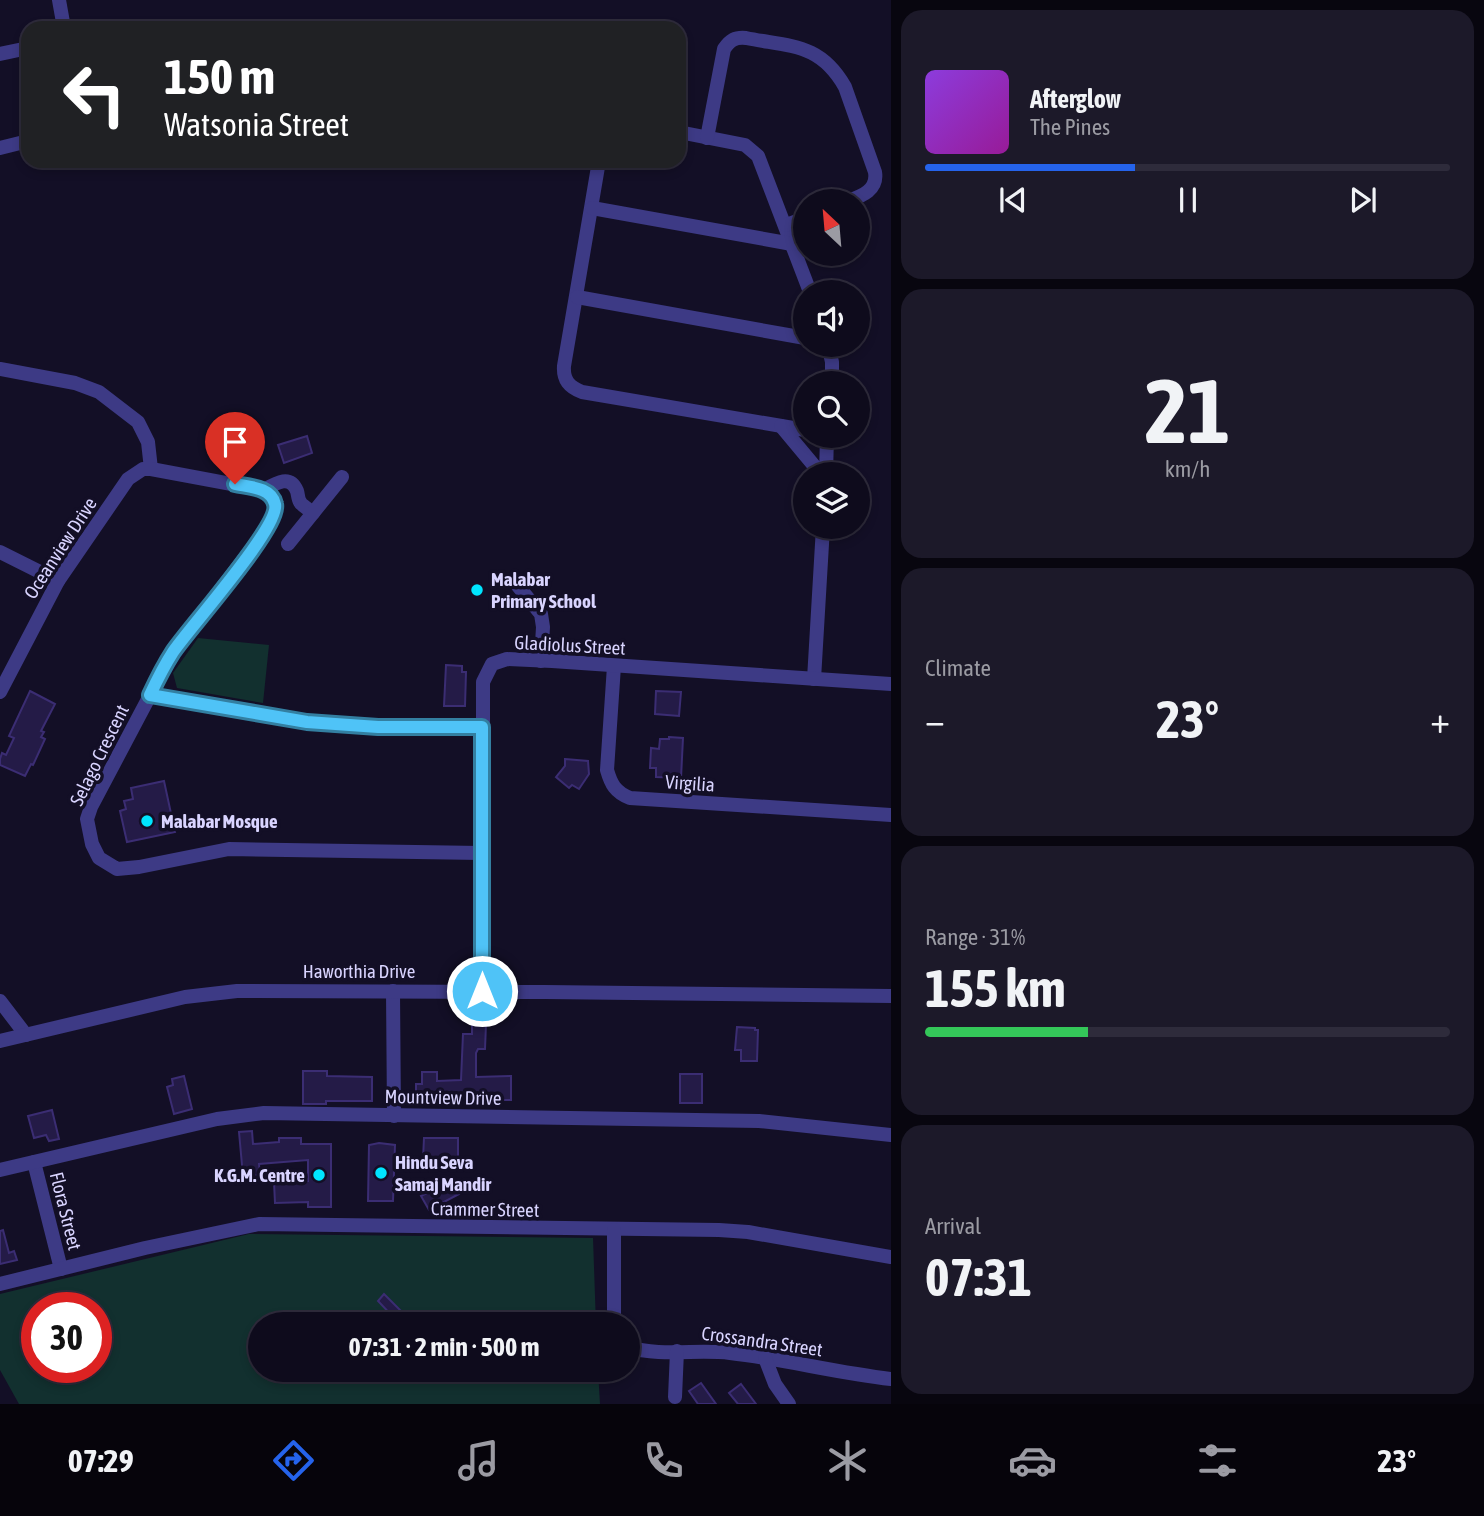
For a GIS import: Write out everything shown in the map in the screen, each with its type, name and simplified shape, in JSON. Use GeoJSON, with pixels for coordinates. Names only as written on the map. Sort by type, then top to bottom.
{"type":"FeatureCollection","features":[{"type":"Feature","properties":{"kind":"street"},"geometry":{"type":"LineString","coordinates":[[59,0],[63,21]]}},
{"type":"Feature","properties":{"kind":"street"},"geometry":{"type":"LineString","coordinates":[[707,138],[724,49],[729,42],[738,37],[808,50],[819,55],[838,74],[845,87],[875,172],[876,178],[870,189]]}},
{"type":"Feature","properties":{"kind":"street"},"geometry":{"type":"LineString","coordinates":[[0,54],[21,50]]}},
{"type":"Feature","properties":{"kind":"street"},"geometry":{"type":"LineString","coordinates":[[686,134],[745,145],[753,150],[766,173],[806,280]]}},
{"type":"Feature","properties":{"kind":"street"},"geometry":{"type":"LineString","coordinates":[[0,148],[21,143]]}},
{"type":"Feature","properties":{"kind":"street"},"geometry":{"type":"LineString","coordinates":[[598,168],[563,370],[571,387],[793,428]]}},
{"type":"Feature","properties":{"kind":"street"},"geometry":{"type":"LineString","coordinates":[[592,208],[792,244]]}},
{"type":"Feature","properties":{"kind":"street"},"geometry":{"type":"LineString","coordinates":[[786,225],[793,222]]}},
{"type":"Feature","properties":{"kind":"street"},"geometry":{"type":"LineString","coordinates":[[577,297],[793,336]]}},
{"type":"Feature","properties":{"kind":"street"},"geometry":{"type":"LineString","coordinates":[[0,369],[75,383],[99,392],[138,422],[148,442],[147,469],[264,490],[270,495],[275,506],[300,502]]}},
{"type":"Feature","properties":{"kind":"street"},"geometry":{"type":"LineString","coordinates":[[780,426],[811,462]]}},
{"type":"Feature","properties":{"kind":"street","name":"Oceanview Drive"},"geometry":{"type":"LineString","coordinates":[[1,689],[58,581],[128,479],[147,469]]}},
{"type":"Feature","properties":{"kind":"street"},"geometry":{"type":"LineString","coordinates":[[288,544],[342,477]]}},
{"type":"Feature","properties":{"kind":"street"},"geometry":{"type":"LineString","coordinates":[[264,490],[288,480],[296,489],[300,502],[313,513]]}},
{"type":"Feature","properties":{"kind":"street","name":"Selago Crescent"},"geometry":{"type":"LineString","coordinates":[[275,506],[275,515],[270,525],[174,650],[91,807],[88,819],[89,835],[99,858],[117,869],[229,849],[481,853]]}},
{"type":"Feature","properties":{"kind":"street"},"geometry":{"type":"LineString","coordinates":[[814,679],[822,539]]}},
{"type":"Feature","properties":{"kind":"street"},"geometry":{"type":"LineString","coordinates":[[0,552],[58,581]]}},
{"type":"Feature","properties":{"kind":"street"},"geometry":{"type":"LineString","coordinates":[[519,586],[543,619],[541,661]]}},
{"type":"Feature","properties":{"kind":"street","name":"Gladiolus Street"},"geometry":{"type":"LineString","coordinates":[[482,991],[483,682],[492,664],[507,660],[541,661],[891,684]]}},
{"type":"Feature","properties":{"kind":"street","name":"Virgilia"},"geometry":{"type":"LineString","coordinates":[[614,666],[607,770],[612,786],[623,795],[630,798],[891,815]]}},
{"type":"Feature","properties":{"kind":"street"},"geometry":{"type":"LineString","coordinates":[[150,695],[307,722],[378,727],[482,727]]}},
{"type":"Feature","properties":{"kind":"street","name":"Haworthia Drive"},"geometry":{"type":"LineString","coordinates":[[0,1041],[211,993],[276,990],[891,996]]}},
{"type":"Feature","properties":{"kind":"street"},"geometry":{"type":"LineString","coordinates":[[393,991],[394,1116]]}},
{"type":"Feature","properties":{"kind":"street"},"geometry":{"type":"LineString","coordinates":[[0,1001],[26,1035]]}},
{"type":"Feature","properties":{"kind":"street","name":"Mountview Drive"},"geometry":{"type":"LineString","coordinates":[[0,1170],[217,1119],[264,1113],[759,1121],[891,1135]]}},
{"type":"Feature","properties":{"kind":"street","name":"Flora Street"},"geometry":{"type":"LineString","coordinates":[[34,1162],[61,1269]]}},
{"type":"Feature","properties":{"kind":"street","name":"Crammer Street"},"geometry":{"type":"LineString","coordinates":[[0,1284],[259,1224],[736,1231],[891,1256]]}},
{"type":"Feature","properties":{"kind":"street"},"geometry":{"type":"LineString","coordinates":[[614,1230],[614,1312]]}},
{"type":"Feature","properties":{"kind":"street","name":"Crossandra Street"},"geometry":{"type":"LineString","coordinates":[[640,1350],[711,1351],[891,1379]]}},
{"type":"Feature","properties":{"kind":"street"},"geometry":{"type":"LineString","coordinates":[[675,1397],[677,1351]]}},
{"type":"Feature","properties":{"kind":"street"},"geometry":{"type":"LineString","coordinates":[[765,1358],[771,1378],[789,1404]]}},
{"type":"Feature","properties":{"kind":"green space"},"geometry":{"type":"Polygon","coordinates":[[[198,638],[269,645],[263,703],[177,688],[173,673],[198,638]]]}},
{"type":"Feature","properties":{"kind":"green space"},"geometry":{"type":"Polygon","coordinates":[[[249,1234],[593,1238],[596,1312],[248,1312],[248,1382],[599,1382],[600,1404],[19,1404],[0,1370],[0,1294],[249,1234]]]}},
{"type":"Feature","properties":{"kind":"building"},"geometry":{"type":"Polygon","coordinates":[[[307,436],[312,453],[284,463],[278,445],[307,436]]]}},
{"type":"Feature","properties":{"kind":"building"},"geometry":{"type":"Polygon","coordinates":[[[446,665],[462,666],[462,672],[466,672],[465,706],[444,706],[446,665]]]}},
{"type":"Feature","properties":{"kind":"building"},"geometry":{"type":"Polygon","coordinates":[[[30,691],[55,704],[41,731],[44,732],[41,737],[45,739],[25,776],[0,765],[0,759],[2,753],[6,755],[14,738],[9,736],[30,691]]]}},
{"type":"Feature","properties":{"kind":"building"},"geometry":{"type":"Polygon","coordinates":[[[656,691],[681,692],[679,716],[655,714],[656,691]]]}},
{"type":"Feature","properties":{"kind":"building"},"geometry":{"type":"Polygon","coordinates":[[[683,738],[681,778],[656,777],[656,768],[650,768],[651,748],[659,749],[660,739],[683,738]]]}},
{"type":"Feature","properties":{"kind":"building"},"geometry":{"type":"Polygon","coordinates":[[[565,759],[588,761],[589,774],[579,789],[572,785],[569,788],[556,777],[565,766],[565,759]]]}},
{"type":"Feature","properties":{"kind":"building","name":"Malabar Mosque"},"geometry":{"type":"Polygon","coordinates":[[[164,781],[175,832],[127,842],[120,811],[126,809],[124,801],[133,799],[131,788],[164,781]]]}},
{"type":"Feature","properties":{"kind":"building"},"geometry":{"type":"Polygon","coordinates":[[[472,1024],[486,1024],[485,1049],[478,1049],[476,1053],[476,1077],[511,1076],[511,1100],[453,1097],[453,1102],[441,1102],[441,1099],[416,1099],[416,1084],[422,1084],[422,1072],[437,1072],[437,1081],[461,1080],[463,1034],[472,1034],[472,1024]]]}},
{"type":"Feature","properties":{"kind":"building"},"geometry":{"type":"Polygon","coordinates":[[[737,1027],[758,1030],[757,1061],[741,1061],[741,1050],[735,1050],[737,1027]]]}},
{"type":"Feature","properties":{"kind":"building"},"geometry":{"type":"Polygon","coordinates":[[[303,1071],[327,1071],[327,1076],[372,1077],[372,1101],[303,1104],[303,1071]]]}},
{"type":"Feature","properties":{"kind":"building"},"geometry":{"type":"Polygon","coordinates":[[[680,1074],[702,1074],[702,1103],[680,1103],[680,1074]]]}},
{"type":"Feature","properties":{"kind":"building"},"geometry":{"type":"Polygon","coordinates":[[[184,1076],[192,1109],[174,1114],[167,1087],[173,1085],[172,1079],[184,1076]]]}},
{"type":"Feature","properties":{"kind":"building"},"geometry":{"type":"Polygon","coordinates":[[[52,1110],[59,1139],[49,1141],[46,1135],[34,1138],[28,1116],[52,1110]]]}},
{"type":"Feature","properties":{"kind":"building"},"geometry":{"type":"Polygon","coordinates":[[[252,1131],[253,1144],[279,1142],[279,1138],[301,1138],[301,1144],[331,1144],[331,1207],[308,1207],[308,1202],[275,1203],[274,1182],[308,1181],[308,1160],[259,1164],[260,1175],[243,1176],[239,1132],[252,1131]]]}},
{"type":"Feature","properties":{"kind":"building"},"geometry":{"type":"Polygon","coordinates":[[[424,1138],[458,1138],[458,1159],[423,1159],[424,1138]]]}},
{"type":"Feature","properties":{"kind":"building","name":"Hindu Seva Samaj Mandir"},"geometry":{"type":"Polygon","coordinates":[[[369,1145],[395,1145],[393,1201],[368,1201],[369,1145]]]}},
{"type":"Feature","properties":{"kind":"building"},"geometry":{"type":"Polygon","coordinates":[[[452,1180],[459,1194],[429,1210],[421,1196],[452,1180]]]}},
{"type":"Feature","properties":{"kind":"building"},"geometry":{"type":"Polygon","coordinates":[[[3,1230],[9,1253],[14,1251],[17,1260],[0,1264],[0,1231],[3,1230]]]}},
{"type":"Feature","properties":{"kind":"building"},"geometry":{"type":"Polygon","coordinates":[[[384,1294],[402,1312],[388,1312],[378,1301],[384,1294]]]}},
{"type":"Feature","properties":{"kind":"building"},"geometry":{"type":"Polygon","coordinates":[[[701,1383],[716,1404],[698,1404],[689,1391],[701,1383]]]}},
{"type":"Feature","properties":{"kind":"building"},"geometry":{"type":"Polygon","coordinates":[[[741,1384],[756,1404],[738,1404],[729,1393],[741,1384]]]}},
{"type":"Feature","properties":{"kind":"place","name":"Malabar Primary School"},"geometry":{"type":"Point","coordinates":[477,590]}},
{"type":"Feature","properties":{"kind":"place","name":"Malabar Mosque"},"geometry":{"type":"Point","coordinates":[147,821]}},
{"type":"Feature","properties":{"kind":"place","name":"Hindu Seva Samaj Mandir"},"geometry":{"type":"Point","coordinates":[381,1173]}},
{"type":"Feature","properties":{"kind":"place","name":"K.G.M. Centre"},"geometry":{"type":"Point","coordinates":[319,1175]}},
{"type":"Feature","properties":{"kind":"route"},"geometry":{"type":"LineString","coordinates":[[235,484],[264,490],[275,501],[275,515],[240,566],[174,650],[150,695],[307,722],[378,727],[482,727],[482,991]]}}]}
